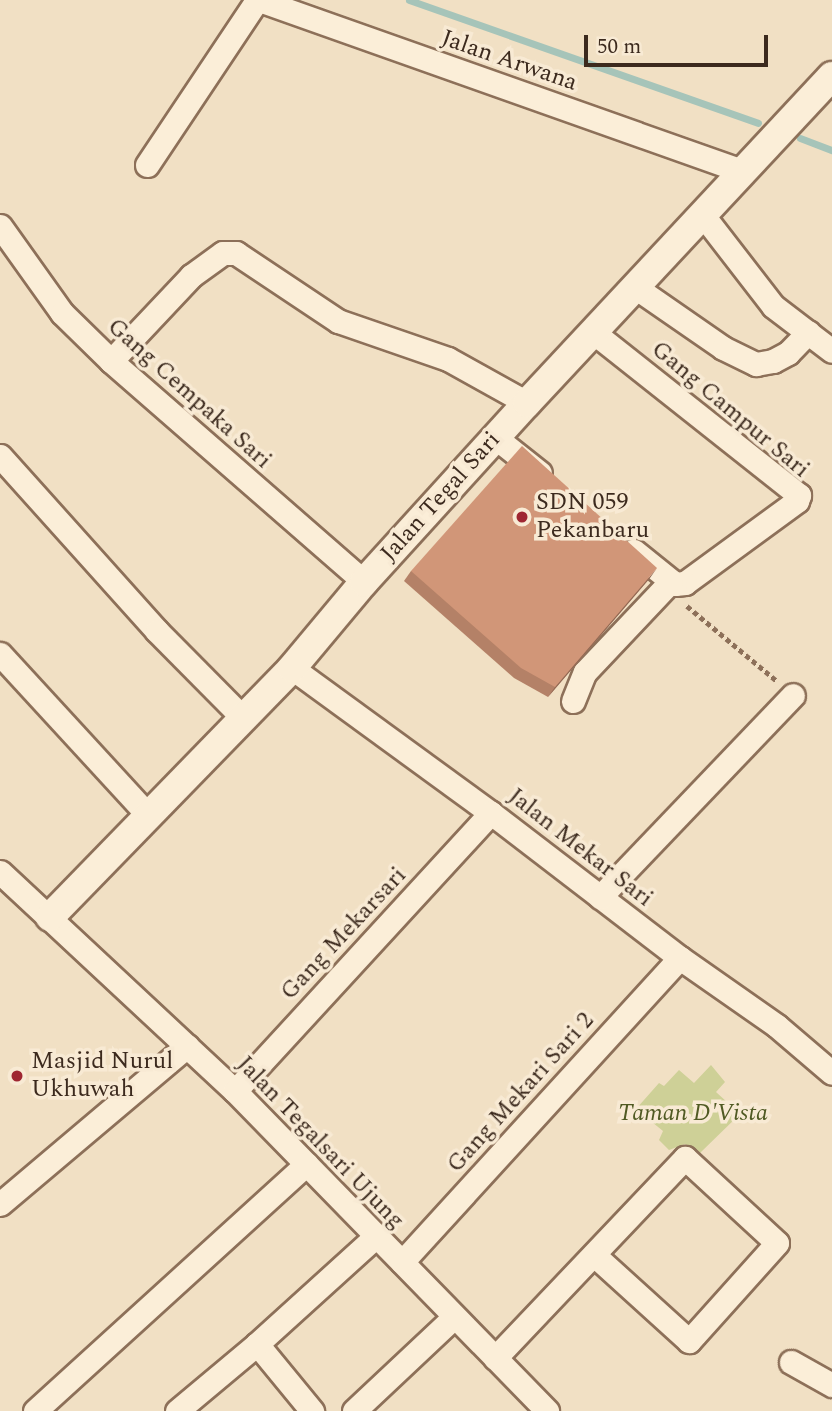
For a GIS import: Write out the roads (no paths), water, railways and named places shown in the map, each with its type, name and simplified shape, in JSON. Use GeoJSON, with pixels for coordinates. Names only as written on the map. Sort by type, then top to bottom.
{"type":"FeatureCollection","features":[{"type":"Feature","properties":{"kind":"street"},"geometry":{"type":"LineString","coordinates":[[146,165],[269,2]]}},
{"type":"Feature","properties":{"kind":"street","name":"Jalan Arwana"},"geometry":{"type":"LineString","coordinates":[[269,2],[742,171]]}},
{"type":"Feature","properties":{"kind":"street","name":"Jalan Tegal Sari"},"geometry":{"type":"LineString","coordinates":[[50,917],[147,814],[292,668],[364,582],[527,402],[832,76]]}},
{"type":"Feature","properties":{"kind":"street"},"geometry":{"type":"LineString","coordinates":[[702,214],[773,306],[832,351]]}},
{"type":"Feature","properties":{"kind":"street","name":"Gang Cempaka Sari"},"geometry":{"type":"LineString","coordinates":[[0,226],[62,313],[111,361],[364,582]]}},
{"type":"Feature","properties":{"kind":"street"},"geometry":{"type":"LineString","coordinates":[[111,361],[191,276],[223,253],[236,253],[338,321],[448,359],[527,402]]}},
{"type":"Feature","properties":{"kind":"street"},"geometry":{"type":"LineString","coordinates":[[635,287],[723,348],[756,364],[773,361],[788,353],[808,332]]}},
{"type":"Feature","properties":{"kind":"street","name":"Gang Campur Sari"},"geometry":{"type":"LineString","coordinates":[[593,332],[799,495],[797,501],[685,583],[668,585]]}},
{"type":"Feature","properties":{"kind":"street"},"geometry":{"type":"LineString","coordinates":[[496,438],[560,491]]}},
{"type":"Feature","properties":{"kind":"street"},"geometry":{"type":"LineString","coordinates":[[0,456],[157,631],[243,718]]}},
{"type":"Feature","properties":{"kind":"street"},"geometry":{"type":"LineString","coordinates":[[573,701],[585,672],[668,585],[612,534]]}},
{"type":"Feature","properties":{"kind":"street"},"geometry":{"type":"LineString","coordinates":[[0,654],[147,814]]}},
{"type":"Feature","properties":{"kind":"street","name":"Jalan Mekar Sari"},"geometry":{"type":"LineString","coordinates":[[292,668],[491,813],[680,958],[777,1026],[832,1073]]}},
{"type":"Feature","properties":{"kind":"street"},"geometry":{"type":"LineString","coordinates":[[600,897],[793,695]]}},
{"type":"Feature","properties":{"kind":"street","name":"Gang Mekarsari"},"geometry":{"type":"LineString","coordinates":[[235,1091],[491,813]]}},
{"type":"Feature","properties":{"kind":"street","name":"Jalan Tegalsari Ujung"},"geometry":{"type":"LineString","coordinates":[[0,872],[235,1091],[495,1358],[536,1407]]}},
{"type":"Feature","properties":{"kind":"street","name":"Gang Mekari Sari 2"},"geometry":{"type":"LineString","coordinates":[[401,1262],[680,958]]}},
{"type":"Feature","properties":{"kind":"street"},"geometry":{"type":"LineString","coordinates":[[0,1204],[187,1046]]}},
{"type":"Feature","properties":{"kind":"street"},"geometry":{"type":"LineString","coordinates":[[495,1358],[685,1157],[777,1243],[689,1341],[594,1255]]}},
{"type":"Feature","properties":{"kind":"street"},"geometry":{"type":"LineString","coordinates":[[35,1411],[306,1164]]}},
{"type":"Feature","properties":{"kind":"street"},"geometry":{"type":"LineString","coordinates":[[177,1411],[257,1344],[375,1237]]}},
{"type":"Feature","properties":{"kind":"street"},"geometry":{"type":"LineString","coordinates":[[354,1411],[454,1317]]}},
{"type":"Feature","properties":{"kind":"street"},"geometry":{"type":"LineString","coordinates":[[257,1344],[312,1411]]}},
{"type":"Feature","properties":{"kind":"street"},"geometry":{"type":"LineString","coordinates":[[791,1362],[832,1385]]}},
{"type":"Feature","properties":{"kind":"waterway"},"geometry":{"type":"LineString","coordinates":[[409,0],[758,123]]}},
{"type":"Feature","properties":{"kind":"waterway"},"geometry":{"type":"LineString","coordinates":[[800,138],[832,150]]}},
{"type":"Feature","properties":{"kind":"place","name":"SDN 059 Pekanbaru"},"geometry":{"type":"Point","coordinates":[522,517]}},
{"type":"Feature","properties":{"kind":"place","name":"Masjid Nurul Ukhuwah"},"geometry":{"type":"Point","coordinates":[17,1076]}},
{"type":"Feature","properties":{"kind":"park label","name":"Taman D'Vista"},"geometry":{"type":"Point","coordinates":[693,1114]}}]}
